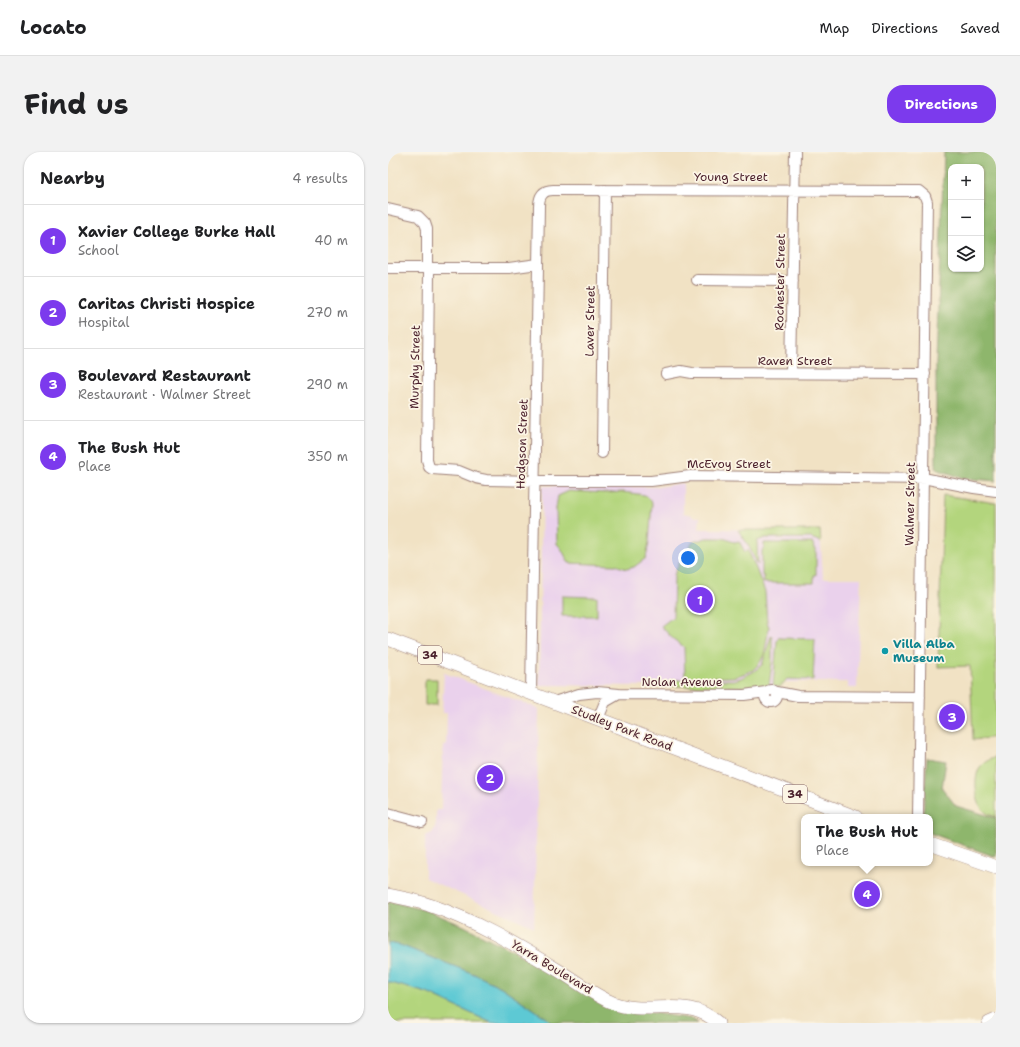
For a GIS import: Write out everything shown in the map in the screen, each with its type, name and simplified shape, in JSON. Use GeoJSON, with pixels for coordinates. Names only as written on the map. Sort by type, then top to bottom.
{"type":"FeatureCollection","features":[{"type":"Feature","properties":{"kind":"main road","name":"Studley Park Road"},"geometry":{"type":"LineString","coordinates":[[388,639],[848,814]]}},
{"type":"Feature","properties":{"kind":"main road"},"geometry":{"type":"LineString","coordinates":[[933,845],[996,867]]}},
{"type":"Feature","properties":{"kind":"main road","name":"Yarra Boulevard"},"geometry":{"type":"LineString","coordinates":[[388,895],[428,904],[473,923],[536,957],[613,1003],[634,1007],[687,1008],[706,1014],[718,1023]]}},
{"type":"Feature","properties":{"kind":"main road"},"geometry":{"type":"LineString","coordinates":[[989,1023],[996,1020]]}},
{"type":"Feature","properties":{"kind":"street","name":"Rochester Street"},"geometry":{"type":"LineString","coordinates":[[791,373],[795,152]]}},
{"type":"Feature","properties":{"kind":"street","name":"Young Street"},"geometry":{"type":"LineString","coordinates":[[541,195],[550,190],[795,190],[922,192]]}},
{"type":"Feature","properties":{"kind":"street","name":"Laver Street"},"geometry":{"type":"LineString","coordinates":[[602,452],[605,190]]}},
{"type":"Feature","properties":{"kind":"street","name":"Walmer Street"},"geometry":{"type":"LineString","coordinates":[[918,814],[928,202],[922,192]]}},
{"type":"Feature","properties":{"kind":"street","name":"Hodgson Street"},"geometry":{"type":"LineString","coordinates":[[531,693],[539,206],[541,195]]}},
{"type":"Feature","properties":{"kind":"street","name":"Murphy Street"},"geometry":{"type":"LineString","coordinates":[[388,209],[418,216],[425,223],[427,229],[427,455],[429,467]]}},
{"type":"Feature","properties":{"kind":"street"},"geometry":{"type":"LineString","coordinates":[[388,268],[538,268]]}},
{"type":"Feature","properties":{"kind":"street"},"geometry":{"type":"LineString","coordinates":[[697,280],[793,281]]}},
{"type":"Feature","properties":{"kind":"street","name":"Raven Street"},"geometry":{"type":"LineString","coordinates":[[666,374],[681,371],[692,374],[925,374]]}},
{"type":"Feature","properties":{"kind":"street","name":"McEvoy Street"},"geometry":{"type":"LineString","coordinates":[[429,467],[435,470],[460,471],[481,480],[650,481],[690,476],[924,479]]}},
{"type":"Feature","properties":{"kind":"street"},"geometry":{"type":"LineString","coordinates":[[924,479],[996,491]]}},
{"type":"Feature","properties":{"kind":"street"},"geometry":{"type":"LineString","coordinates":[[595,718],[597,702],[605,692]]}},
{"type":"Feature","properties":{"kind":"street","name":"Nolan Avenue"},"geometry":{"type":"LineString","coordinates":[[554,702],[579,694],[605,692],[619,694],[920,698]]}},
{"type":"Feature","properties":{"kind":"street"},"geometry":{"type":"LineString","coordinates":[[595,718],[605,702],[619,694]]}},
{"type":"Feature","properties":{"kind":"street"},"geometry":{"type":"LineString","coordinates":[[388,813],[422,822]]}},
{"type":"Feature","properties":{"kind":"shaded area"},"geometry":{"type":"Polygon","coordinates":[[[683,483],[683,513],[692,515],[692,517],[700,517],[699,529],[820,530],[823,578],[861,578],[857,688],[848,688],[848,682],[785,682],[780,687],[539,685],[542,489],[544,486],[659,487],[683,483]]]}},
{"type":"Feature","properties":{"kind":"shaded area"},"geometry":{"type":"Polygon","coordinates":[[[444,673],[539,709],[534,927],[425,878],[425,836],[432,833],[434,830],[436,823],[436,810],[441,810],[443,745],[446,745],[447,713],[442,713],[444,673]]]}},
{"type":"Feature","properties":{"kind":"green space"},"geometry":{"type":"Polygon","coordinates":[[[944,152],[996,152],[996,481],[963,478],[936,469],[936,362],[944,152]]]}},
{"type":"Feature","properties":{"kind":"green space"},"geometry":{"type":"Polygon","coordinates":[[[569,491],[606,493],[623,492],[645,495],[652,503],[649,542],[646,558],[634,567],[627,569],[615,565],[569,563],[557,544],[556,508],[558,496],[569,491]]]}},
{"type":"Feature","properties":{"kind":"green space"},"geometry":{"type":"Polygon","coordinates":[[[943,495],[996,503],[996,737],[973,740],[970,666],[938,667],[943,495]]]}},
{"type":"Feature","properties":{"kind":"green space"},"geometry":{"type":"Polygon","coordinates":[[[738,530],[820,530],[821,542],[811,538],[765,538],[757,541],[758,565],[747,543],[738,530]]]}},
{"type":"Feature","properties":{"kind":"green space"},"geometry":{"type":"Polygon","coordinates":[[[706,538],[723,538],[734,542],[739,541],[745,552],[748,550],[765,592],[767,622],[769,627],[764,655],[759,664],[753,670],[735,677],[685,678],[684,647],[672,638],[661,626],[673,617],[674,575],[682,557],[693,542],[706,538]]]}},
{"type":"Feature","properties":{"kind":"green space"},"geometry":{"type":"Polygon","coordinates":[[[764,543],[813,543],[814,549],[816,549],[816,575],[814,575],[814,583],[764,583],[764,576],[762,576],[762,550],[764,550],[764,543]]]}},
{"type":"Feature","properties":{"kind":"green space"},"geometry":{"type":"Polygon","coordinates":[[[562,596],[597,597],[597,616],[562,616],[562,596]]]}},
{"type":"Feature","properties":{"kind":"green space"},"geometry":{"type":"Polygon","coordinates":[[[771,636],[772,663],[769,686],[664,686],[667,682],[672,682],[672,680],[734,680],[741,678],[753,672],[762,665],[771,636]]]}},
{"type":"Feature","properties":{"kind":"green space"},"geometry":{"type":"Polygon","coordinates":[[[779,636],[780,638],[815,639],[813,680],[787,679],[780,687],[773,686],[777,641],[779,636]]]}},
{"type":"Feature","properties":{"kind":"green space"},"geometry":{"type":"Polygon","coordinates":[[[425,679],[437,679],[437,705],[425,705],[425,679]]]}},
{"type":"Feature","properties":{"kind":"green space"},"geometry":{"type":"Polygon","coordinates":[[[996,757],[996,817],[986,813],[979,803],[976,790],[976,777],[980,767],[983,764],[996,757]]]}},
{"type":"Feature","properties":{"kind":"green space"},"geometry":{"type":"Polygon","coordinates":[[[927,758],[946,761],[942,788],[956,806],[996,818],[996,857],[933,834],[933,814],[923,814],[927,758]]]}},
{"type":"Feature","properties":{"kind":"green space"},"geometry":{"type":"Polygon","coordinates":[[[388,901],[428,911],[464,926],[513,951],[608,1006],[692,1019],[698,1023],[551,1023],[548,1019],[501,987],[474,974],[400,945],[388,943],[388,901]]]}},
{"type":"Feature","properties":{"kind":"green space"},"geometry":{"type":"Polygon","coordinates":[[[388,982],[427,993],[492,1023],[388,1023],[388,982]]]}},
{"type":"Feature","properties":{"kind":"water"},"geometry":{"type":"Polygon","coordinates":[[[388,943],[400,945],[474,974],[501,987],[548,1019],[551,1023],[492,1023],[427,993],[388,982],[388,943]]]}},
{"type":"Feature","properties":{"kind":"place","name":"Xavier College Burke Hall"},"geometry":{"type":"Point","coordinates":[700,600]}},
{"type":"Feature","properties":{"kind":"place","name":"Villa Alba Museum"},"geometry":{"type":"Point","coordinates":[885,651]}},
{"type":"Feature","properties":{"kind":"place","name":"Boulevard Restaurant"},"geometry":{"type":"Point","coordinates":[952,717]}},
{"type":"Feature","properties":{"kind":"place","name":"Caritas Christi Hospice"},"geometry":{"type":"Point","coordinates":[490,778]}},
{"type":"Feature","properties":{"kind":"place","name":"The Bush Hut"},"geometry":{"type":"Point","coordinates":[867,894]}}]}
